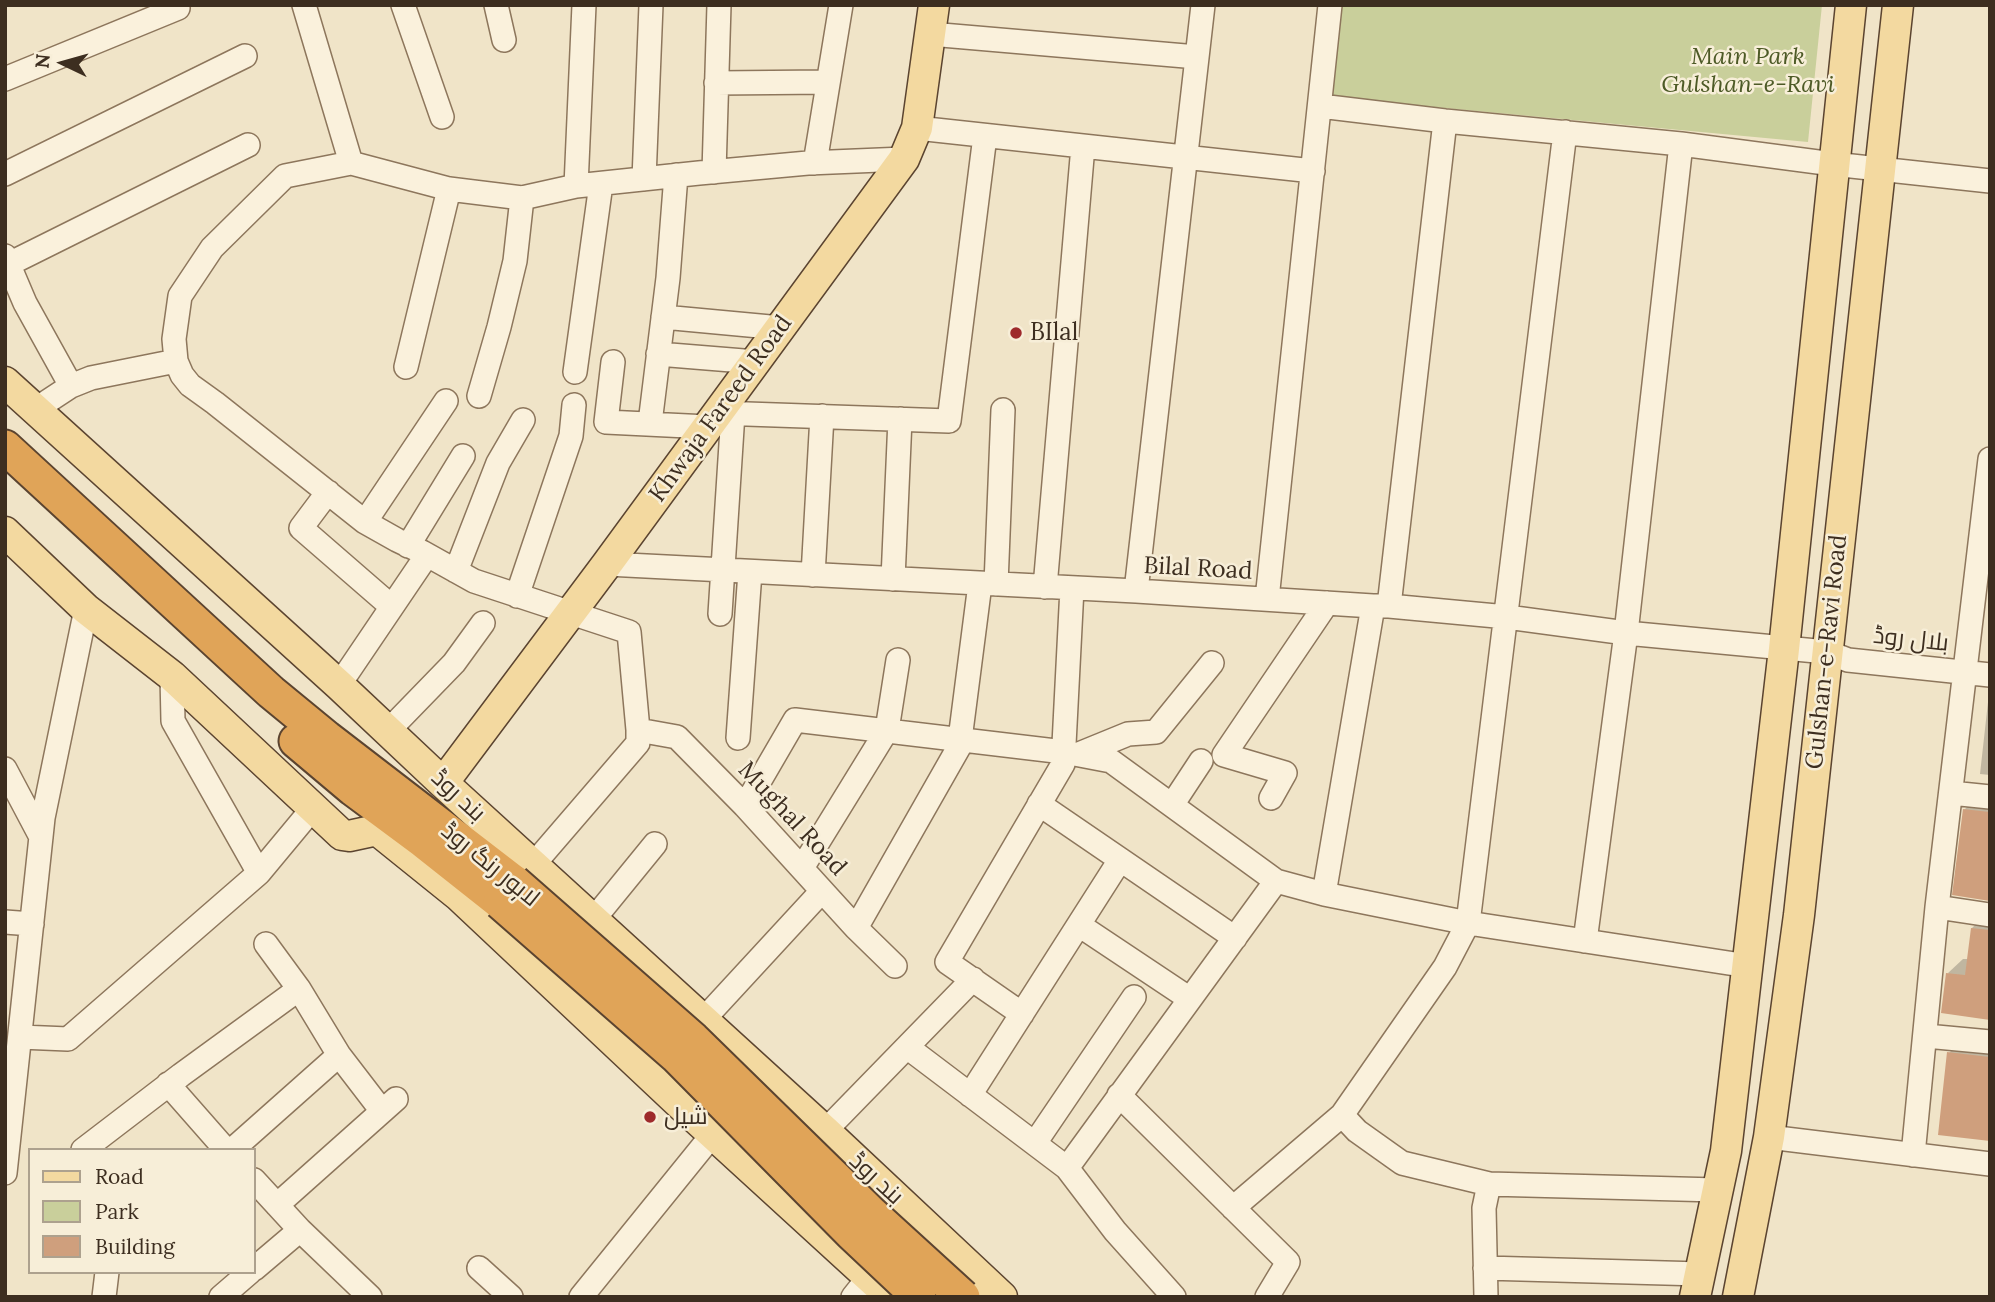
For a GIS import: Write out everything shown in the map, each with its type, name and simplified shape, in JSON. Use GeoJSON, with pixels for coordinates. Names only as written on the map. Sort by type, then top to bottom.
{"type":"FeatureCollection","features":[{"type":"Feature","properties":{"kind":"highway","name":"لاہور رنگ روڈ"},"geometry":{"type":"LineString","coordinates":[[5,447],[271,692],[516,883],[693,1039],[872,1214],[963,1297]]}},
{"type":"Feature","properties":{"kind":"highway","name":"لاہور رنگ روڈ"},"geometry":{"type":"LineString","coordinates":[[5,474],[302,747],[401,824],[516,883],[676,1056],[851,1233],[919,1297]]}},
{"type":"Feature","properties":{"kind":"main road","name":"Gulshan-e-Ravi Road"},"geometry":{"type":"LineString","coordinates":[[1698,1285],[1726,1151],[1784,649],[1851,5]]}},
{"type":"Feature","properties":{"kind":"main road","name":"Gulshan-e-Ravi Road"},"geometry":{"type":"LineString","coordinates":[[1738,1297],[1767,1148],[1799,915],[1898,5]]}},
{"type":"Feature","properties":{"kind":"main road","name":"Khwaja Fareed Road"},"geometry":{"type":"LineString","coordinates":[[443,783],[720,417],[780,328],[904,159],[917,128],[932,20]]}},
{"type":"Feature","properties":{"kind":"main road","name":"بند روڈ"},"geometry":{"type":"LineString","coordinates":[[5,382],[340,685],[443,783],[516,883],[593,920],[1002,1297]]}},
{"type":"Feature","properties":{"kind":"main road"},"geometry":{"type":"LineString","coordinates":[[5,532],[86,609],[172,677],[342,835],[377,831],[459,896],[713,1134],[861,1287],[891,1297]]}},
{"type":"Feature","properties":{"kind":"main road"},"geometry":{"type":"LineString","coordinates":[[1726,1151],[1767,1148]]}},
{"type":"Feature","properties":{"kind":"street"},"geometry":{"type":"LineString","coordinates":[[304,5],[351,163]]}},
{"type":"Feature","properties":{"kind":"street"},"geometry":{"type":"LineString","coordinates":[[403,5],[442,117]]}},
{"type":"Feature","properties":{"kind":"street"},"geometry":{"type":"LineString","coordinates":[[496,5],[504,40]]}},
{"type":"Feature","properties":{"kind":"street"},"geometry":{"type":"LineString","coordinates":[[576,186],[584,5]]}},
{"type":"Feature","properties":{"kind":"street"},"geometry":{"type":"LineString","coordinates":[[644,179],[651,5]]}},
{"type":"Feature","properties":{"kind":"street"},"geometry":{"type":"LineString","coordinates":[[714,172],[719,5]]}},
{"type":"Feature","properties":{"kind":"street"},"geometry":{"type":"LineString","coordinates":[[815,163],[841,5]]}},
{"type":"Feature","properties":{"kind":"street"},"geometry":{"type":"LineString","coordinates":[[1136,591],[1203,5]]}},
{"type":"Feature","properties":{"kind":"street"},"geometry":{"type":"LineString","coordinates":[[1267,599],[1331,5]]}},
{"type":"Feature","properties":{"kind":"street"},"geometry":{"type":"LineString","coordinates":[[5,79],[178,8]]}},
{"type":"Feature","properties":{"kind":"street"},"geometry":{"type":"LineString","coordinates":[[932,20],[1197,57]]}},
{"type":"Feature","properties":{"kind":"street"},"geometry":{"type":"LineString","coordinates":[[5,174],[245,56]]}},
{"type":"Feature","properties":{"kind":"street"},"geometry":{"type":"LineString","coordinates":[[716,83],[828,82]]}},
{"type":"Feature","properties":{"kind":"street"},"geometry":{"type":"LineString","coordinates":[[1320,106],[1681,144],[1990,181]]}},
{"type":"Feature","properties":{"kind":"street"},"geometry":{"type":"LineString","coordinates":[[1324,894],[1381,606],[1445,121]]}},
{"type":"Feature","properties":{"kind":"street"},"geometry":{"type":"LineString","coordinates":[[917,128],[1313,171]]}},
{"type":"Feature","properties":{"kind":"street"},"geometry":{"type":"LineString","coordinates":[[1233,1208],[1342,1115],[1445,967],[1468,923],[1566,132]]}},
{"type":"Feature","properties":{"kind":"street"},"geometry":{"type":"LineString","coordinates":[[613,362],[607,422],[650,423],[720,417],[822,416],[949,421],[985,136]]}},
{"type":"Feature","properties":{"kind":"street"},"geometry":{"type":"LineString","coordinates":[[1585,941],[1626,633],[1681,144]]}},
{"type":"Feature","properties":{"kind":"street"},"geometry":{"type":"LineString","coordinates":[[71,386],[25,303],[7,260],[248,145]]}},
{"type":"Feature","properties":{"kind":"street"},"geometry":{"type":"LineString","coordinates":[[1045,587],[1083,146]]}},
{"type":"Feature","properties":{"kind":"street"},"geometry":{"type":"LineString","coordinates":[[516,883],[638,743],[629,632],[474,581],[365,522],[190,385],[176,361],[174,339],[180,296],[212,247],[285,176],[351,163],[449,189],[522,198],[576,186],[676,175],[815,163],[904,159]]}},
{"type":"Feature","properties":{"kind":"street"},"geometry":{"type":"LineString","coordinates":[[650,423],[668,278],[676,175]]}},
{"type":"Feature","properties":{"kind":"street"},"geometry":{"type":"LineString","coordinates":[[575,372],[601,184]]}},
{"type":"Feature","properties":{"kind":"street"},"geometry":{"type":"LineString","coordinates":[[407,367],[449,189]]}},
{"type":"Feature","properties":{"kind":"street"},"geometry":{"type":"LineString","coordinates":[[479,396],[515,261],[522,198]]}},
{"type":"Feature","properties":{"kind":"street"},"geometry":{"type":"LineString","coordinates":[[663,317],[780,328]]}},
{"type":"Feature","properties":{"kind":"street"},"geometry":{"type":"LineString","coordinates":[[657,354],[756,362]]}},
{"type":"Feature","properties":{"kind":"street"},"geometry":{"type":"LineString","coordinates":[[36,409],[71,386],[90,378],[176,361]]}},
{"type":"Feature","properties":{"kind":"street"},"geometry":{"type":"LineString","coordinates":[[365,522],[446,401]]}},
{"type":"Feature","properties":{"kind":"street"},"geometry":{"type":"LineString","coordinates":[[517,596],[571,436],[575,405]]}},
{"type":"Feature","properties":{"kind":"street"},"geometry":{"type":"LineString","coordinates":[[856,928],[959,747],[988,584],[1003,410]]}},
{"type":"Feature","properties":{"kind":"street"},"geometry":{"type":"LineString","coordinates":[[813,575],[822,416]]}},
{"type":"Feature","properties":{"kind":"street"},"geometry":{"type":"LineString","coordinates":[[720,417],[723,570],[720,614]]}},
{"type":"Feature","properties":{"kind":"street"},"geometry":{"type":"LineString","coordinates":[[893,579],[900,419]]}},
{"type":"Feature","properties":{"kind":"street"},"geometry":{"type":"LineString","coordinates":[[456,571],[498,463],[523,420]]}},
{"type":"Feature","properties":{"kind":"street"},"geometry":{"type":"LineString","coordinates":[[340,685],[392,607],[463,456]]}},
{"type":"Feature","properties":{"kind":"street"},"geometry":{"type":"LineString","coordinates":[[1913,1155],[1937,907],[1965,673],[1984,552],[1990,459]]}},
{"type":"Feature","properties":{"kind":"street"},"geometry":{"type":"LineString","coordinates":[[328,492],[301,528],[392,607]]}},
{"type":"Feature","properties":{"kind":"street","name":"Bilal Road"},"geometry":{"type":"LineString","coordinates":[[607,564],[1381,606],[1507,617],[1626,633],[1784,649]]}},
{"type":"Feature","properties":{"kind":"street"},"geometry":{"type":"LineString","coordinates":[[738,738],[750,572]]}},
{"type":"Feature","properties":{"kind":"street"},"geometry":{"type":"LineString","coordinates":[[1071,753],[1072,588]]}},
{"type":"Feature","properties":{"kind":"street"},"geometry":{"type":"LineString","coordinates":[[1271,798],[1285,774],[1224,755],[1326,603]]}},
{"type":"Feature","properties":{"kind":"street"},"geometry":{"type":"LineString","coordinates":[[14,1159],[10,1089],[20,1037],[15,1000],[32,924],[43,818],[86,609]]}},
{"type":"Feature","properties":{"kind":"street"},"geometry":{"type":"LineString","coordinates":[[388,731],[454,663],[482,623]]}},
{"type":"Feature","properties":{"kind":"street","name":"بلال روڈ"},"geometry":{"type":"LineString","coordinates":[[1784,649],[1827,652],[1848,660],[1990,675]]}},
{"type":"Feature","properties":{"kind":"street"},"geometry":{"type":"LineString","coordinates":[[802,868],[887,730],[898,660]]}},
{"type":"Feature","properties":{"kind":"street"},"geometry":{"type":"LineString","coordinates":[[1022,1014],[947,962],[1071,753],[1128,734],[1156,732],[1212,663]]}},
{"type":"Feature","properties":{"kind":"street"},"geometry":{"type":"LineString","coordinates":[[172,677],[173,721],[259,873]]}},
{"type":"Feature","properties":{"kind":"street"},"geometry":{"type":"LineString","coordinates":[[745,806],[796,720],[1071,753],[1111,761],[1276,881],[1324,894],[1468,923],[1748,966]]}},
{"type":"Feature","properties":{"kind":"street","name":"Mughal Road"},"geometry":{"type":"LineString","coordinates":[[638,730],[677,737],[895,966]]}},
{"type":"Feature","properties":{"kind":"street"},"geometry":{"type":"LineString","coordinates":[[1172,805],[1201,761]]}},
{"type":"Feature","properties":{"kind":"street"},"geometry":{"type":"LineString","coordinates":[[5,769],[41,837]]}},
{"type":"Feature","properties":{"kind":"street"},"geometry":{"type":"LineString","coordinates":[[1951,793],[1990,797]]}},
{"type":"Feature","properties":{"kind":"street"},"geometry":{"type":"LineString","coordinates":[[1039,804],[1235,938]]}},
{"type":"Feature","properties":{"kind":"street"},"geometry":{"type":"LineString","coordinates":[[20,1037],[68,1039],[259,873],[313,808]]}},
{"type":"Feature","properties":{"kind":"street"},"geometry":{"type":"LineString","coordinates":[[593,920],[655,844]]}},
{"type":"Feature","properties":{"kind":"street"},"geometry":{"type":"LineString","coordinates":[[971,1095],[1120,860]]}},
{"type":"Feature","properties":{"kind":"street"},"geometry":{"type":"LineString","coordinates":[[1067,1167],[1276,881]]}},
{"type":"Feature","properties":{"kind":"street"},"geometry":{"type":"LineString","coordinates":[[703,1020],[822,891]]}},
{"type":"Feature","properties":{"kind":"street"},"geometry":{"type":"LineString","coordinates":[[1937,907],[1990,915]]}},
{"type":"Feature","properties":{"kind":"street"},"geometry":{"type":"LineString","coordinates":[[5,922],[32,924]]}},
{"type":"Feature","properties":{"kind":"street"},"geometry":{"type":"LineString","coordinates":[[1079,925],[1190,999]]}},
{"type":"Feature","properties":{"kind":"street"},"geometry":{"type":"LineString","coordinates":[[266,944],[299,989],[339,1055],[389,1105],[276,1205]]}},
{"type":"Feature","properties":{"kind":"street"},"geometry":{"type":"LineString","coordinates":[[825,1131],[973,979]]}},
{"type":"Feature","properties":{"kind":"street"},"geometry":{"type":"LineString","coordinates":[[86,1148],[299,989]]}},
{"type":"Feature","properties":{"kind":"street"},"geometry":{"type":"LineString","coordinates":[[1035,1143],[1133,997]]}},
{"type":"Feature","properties":{"kind":"street"},"geometry":{"type":"LineString","coordinates":[[1926,1036],[1990,1042]]}},
{"type":"Feature","properties":{"kind":"street"},"geometry":{"type":"LineString","coordinates":[[907,1047],[1067,1167],[1115,1231],[1174,1297]]}},
{"type":"Feature","properties":{"kind":"street"},"geometry":{"type":"LineString","coordinates":[[234,1148],[339,1055]]}},
{"type":"Feature","properties":{"kind":"street"},"geometry":{"type":"LineString","coordinates":[[168,1084],[224,1148]]}},
{"type":"Feature","properties":{"kind":"street"},"geometry":{"type":"LineString","coordinates":[[1119,1096],[1288,1262],[1267,1297]]}},
{"type":"Feature","properties":{"kind":"street"},"geometry":{"type":"LineString","coordinates":[[1342,1115],[1357,1131],[1402,1163],[1489,1184],[1717,1190]]}},
{"type":"Feature","properties":{"kind":"street"},"geometry":{"type":"LineString","coordinates":[[581,1297],[713,1134]]}},
{"type":"Feature","properties":{"kind":"street"},"geometry":{"type":"LineString","coordinates":[[1767,1148],[1913,1155],[1990,1164]]}},
{"type":"Feature","properties":{"kind":"street"},"geometry":{"type":"LineString","coordinates":[[256,1182],[300,1230],[370,1297]]}},
{"type":"Feature","properties":{"kind":"street"},"geometry":{"type":"LineString","coordinates":[[1486,1297],[1484,1208],[1489,1184]]}},
{"type":"Feature","properties":{"kind":"street"},"geometry":{"type":"LineString","coordinates":[[256,1267],[300,1230]]}},
{"type":"Feature","properties":{"kind":"street"},"geometry":{"type":"LineString","coordinates":[[479,1268],[511,1297]]}},
{"type":"Feature","properties":{"kind":"street"},"geometry":{"type":"LineString","coordinates":[[1485,1268],[1698,1285]]}},
{"type":"Feature","properties":{"kind":"street"},"geometry":{"type":"LineString","coordinates":[[104,1297],[107,1274]]}},
{"type":"Feature","properties":{"kind":"street"},"geometry":{"type":"LineString","coordinates":[[221,1297],[248,1274]]}},
{"type":"Feature","properties":{"kind":"green space","name":"Main Park Gulshan-e-Ravi"},"geometry":{"type":"Polygon","coordinates":[[[1336,5],[1822,5],[1808,142],[1327,97],[1336,5]]]}},
{"type":"Feature","properties":{"kind":"building"},"geometry":{"type":"Polygon","coordinates":[[[1963,809],[1990,812],[1990,901],[1952,895],[1963,809]]]}},
{"type":"Feature","properties":{"kind":"building"},"geometry":{"type":"Polygon","coordinates":[[[1971,928],[1990,930],[1990,1020],[1941,1013],[1946,973],[1965,975],[1971,928]]]}},
{"type":"Feature","properties":{"kind":"building"},"geometry":{"type":"Polygon","coordinates":[[[1947,1052],[1990,1057],[1990,1141],[1938,1135],[1947,1052]]]}},
{"type":"Feature","properties":{"kind":"place","name":"BIlal"},"geometry":{"type":"Point","coordinates":[1016,333]}},
{"type":"Feature","properties":{"kind":"place","name":"شیل"},"geometry":{"type":"Point","coordinates":[650,1117]}}]}
